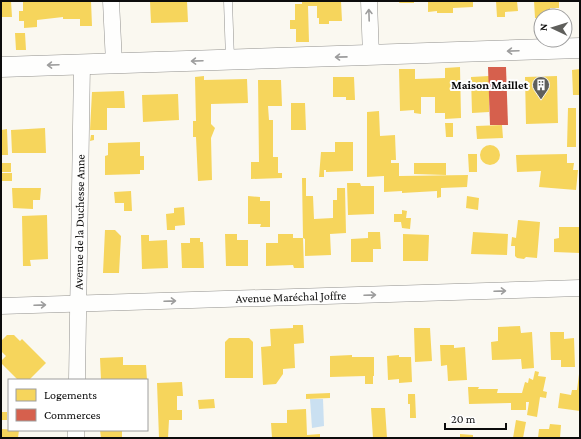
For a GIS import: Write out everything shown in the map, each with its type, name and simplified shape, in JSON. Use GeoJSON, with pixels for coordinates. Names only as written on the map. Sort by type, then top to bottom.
{"type":"FeatureCollection","features":[{"type":"Feature","properties":{"kind":"street"},"geometry":{"type":"LineString","coordinates":[[111,1],[114,63]]}},
{"type":"Feature","properties":{"kind":"street"},"geometry":{"type":"LineString","coordinates":[[369,1],[371,56]]}},
{"type":"Feature","properties":{"kind":"street"},"geometry":{"type":"LineString","coordinates":[[1,67],[580,48]]}},
{"type":"Feature","properties":{"kind":"street","name":"Avenue de la Duchesse Anne"},"geometry":{"type":"LineString","coordinates":[[77,379],[82,64]]}},
{"type":"Feature","properties":{"kind":"street","name":"Avenue Maréchal Joffre"},"geometry":{"type":"LineString","coordinates":[[1,306],[580,288]]}},
{"type":"Feature","properties":{"kind":"lane"},"geometry":{"type":"LineString","coordinates":[[228,1],[230,60]]}},
{"type":"Feature","properties":{"kind":"water"},"geometry":{"type":"Polygon","coordinates":[[[310,399],[323,399],[324,426],[312,428],[310,399]]]}},
{"type":"Feature","properties":{"kind":"building: Logements"},"geometry":{"type":"Polygon","coordinates":[[[1,1],[11,1],[12,17],[1,17],[1,1]]]}},
{"type":"Feature","properties":{"kind":"building: Logements"},"geometry":{"type":"Polygon","coordinates":[[[23,1],[91,1],[92,26],[80,26],[80,19],[63,19],[63,17],[37,20],[37,27],[24,28],[24,21],[19,21],[19,11],[23,11],[23,1]]]}},
{"type":"Feature","properties":{"kind":"building: Logements"},"geometry":{"type":"Polygon","coordinates":[[[150,1],[187,1],[188,22],[151,23],[150,1]]]}},
{"type":"Feature","properties":{"kind":"building: Logements"},"geometry":{"type":"Polygon","coordinates":[[[302,1],[341,1],[342,21],[329,21],[329,24],[319,24],[319,18],[317,18],[317,6],[308,6],[309,42],[296,42],[296,29],[290,29],[290,20],[295,20],[295,4],[302,4],[302,1]]]}},
{"type":"Feature","properties":{"kind":"building: Logements"},"geometry":{"type":"Polygon","coordinates":[[[400,1],[414,1],[414,3],[399,3],[400,1]]]}},
{"type":"Feature","properties":{"kind":"building: Logements"},"geometry":{"type":"Polygon","coordinates":[[[428,1],[473,1],[473,7],[453,8],[453,13],[437,13],[437,11],[428,12],[428,1]]]}},
{"type":"Feature","properties":{"kind":"building: Logements"},"geometry":{"type":"Polygon","coordinates":[[[496,1],[517,1],[518,11],[505,12],[505,17],[497,17],[496,1]]]}},
{"type":"Feature","properties":{"kind":"building: Logements"},"geometry":{"type":"Polygon","coordinates":[[[534,1],[559,1],[559,8],[534,8],[534,1]]]}},
{"type":"Feature","properties":{"kind":"building: Logements"},"geometry":{"type":"Polygon","coordinates":[[[15,33],[25,33],[26,50],[16,50],[15,33]]]}},
{"type":"Feature","properties":{"kind":"building: Logements"},"geometry":{"type":"Polygon","coordinates":[[[460,67],[461,118],[445,119],[445,113],[435,113],[435,97],[421,97],[421,114],[414,113],[414,110],[400,111],[399,69],[415,69],[415,79],[445,78],[445,68],[460,67]]]}},
{"type":"Feature","properties":{"kind":"building: Logements"},"geometry":{"type":"Polygon","coordinates":[[[580,69],[580,95],[573,95],[572,70],[580,69]]]}},
{"type":"Feature","properties":{"kind":"building: Logements"},"geometry":{"type":"Polygon","coordinates":[[[204,76],[204,80],[247,79],[248,103],[211,104],[211,124],[215,128],[211,138],[212,180],[198,181],[196,137],[193,137],[193,121],[196,121],[195,77],[204,76]]]}},
{"type":"Feature","properties":{"kind":"building: Logements"},"geometry":{"type":"Polygon","coordinates":[[[489,76],[489,112],[472,113],[471,77],[489,76]]]}},
{"type":"Feature","properties":{"kind":"building: Logements","name":"Maison Maillet"},"geometry":{"type":"Polygon","coordinates":[[[557,76],[558,123],[526,124],[525,77],[557,76]]]}},
{"type":"Feature","properties":{"kind":"building: Logements"},"geometry":{"type":"Polygon","coordinates":[[[333,77],[354,77],[355,100],[346,100],[346,97],[333,97],[333,77]]]}},
{"type":"Feature","properties":{"kind":"building: Logements"},"geometry":{"type":"Polygon","coordinates":[[[258,80],[281,80],[282,106],[268,106],[269,120],[273,120],[273,157],[278,157],[278,173],[282,173],[282,178],[251,179],[251,162],[259,162],[258,80]]]}},
{"type":"Feature","properties":{"kind":"building: Logements"},"geometry":{"type":"Polygon","coordinates":[[[124,91],[125,108],[107,108],[107,130],[90,130],[92,92],[124,91]]]}},
{"type":"Feature","properties":{"kind":"building: Logements"},"geometry":{"type":"Polygon","coordinates":[[[178,94],[179,120],[143,122],[142,95],[178,94]]]}},
{"type":"Feature","properties":{"kind":"building: Logements"},"geometry":{"type":"Polygon","coordinates":[[[291,103],[305,103],[306,130],[291,130],[291,103]]]}},
{"type":"Feature","properties":{"kind":"building: Logements"},"geometry":{"type":"Polygon","coordinates":[[[568,108],[576,108],[576,147],[567,147],[568,108]]]}},
{"type":"Feature","properties":{"kind":"building: Logements"},"geometry":{"type":"Polygon","coordinates":[[[379,111],[380,136],[395,135],[396,160],[391,160],[391,163],[399,163],[399,176],[468,175],[467,187],[441,188],[441,197],[437,198],[437,191],[402,193],[402,191],[384,192],[384,176],[367,177],[367,112],[379,111]]]}},
{"type":"Feature","properties":{"kind":"building: Logements"},"geometry":{"type":"Polygon","coordinates":[[[445,123],[453,123],[453,137],[446,137],[445,123]]]}},
{"type":"Feature","properties":{"kind":"building: Logements"},"geometry":{"type":"Polygon","coordinates":[[[502,125],[503,138],[477,139],[476,126],[502,125]]]}},
{"type":"Feature","properties":{"kind":"building: Logements"},"geometry":{"type":"Polygon","coordinates":[[[45,128],[46,153],[12,153],[11,130],[45,128]]]}},
{"type":"Feature","properties":{"kind":"building: Logements"},"geometry":{"type":"Polygon","coordinates":[[[7,129],[8,155],[1,155],[1,130],[7,129]]]}},
{"type":"Feature","properties":{"kind":"building: Logements"},"geometry":{"type":"Polygon","coordinates":[[[91,135],[94,135],[94,140],[90,141],[91,135]]]}},
{"type":"Feature","properties":{"kind":"building: Logements"},"geometry":{"type":"Polygon","coordinates":[[[140,142],[140,156],[144,156],[144,170],[140,170],[140,174],[105,175],[105,156],[108,155],[108,143],[140,142]]]}},
{"type":"Feature","properties":{"kind":"building: Logements"},"geometry":{"type":"Polygon","coordinates":[[[335,142],[353,142],[353,171],[326,172],[326,170],[324,170],[324,177],[319,177],[321,152],[335,152],[335,142]]]}},
{"type":"Feature","properties":{"kind":"building: Logements"},"geometry":{"type":"Polygon","coordinates":[[[490,145],[497,148],[500,155],[497,162],[490,165],[483,162],[480,155],[483,148],[490,145]]]}},
{"type":"Feature","properties":{"kind":"building: Logements"},"geometry":{"type":"Polygon","coordinates":[[[468,154],[477,154],[477,172],[469,172],[468,154]]]}},
{"type":"Feature","properties":{"kind":"building: Logements"},"geometry":{"type":"Polygon","coordinates":[[[567,154],[567,163],[574,163],[573,170],[578,170],[576,190],[539,187],[541,171],[517,172],[516,155],[567,154]]]}},
{"type":"Feature","properties":{"kind":"building: Logements"},"geometry":{"type":"Polygon","coordinates":[[[1,163],[11,163],[11,172],[1,172],[1,163]]]}},
{"type":"Feature","properties":{"kind":"building: Logements"},"geometry":{"type":"Polygon","coordinates":[[[414,163],[446,163],[446,175],[414,174],[414,163]]]}},
{"type":"Feature","properties":{"kind":"building: Logements"},"geometry":{"type":"Polygon","coordinates":[[[1,173],[12,173],[12,181],[1,181],[1,173]]]}},
{"type":"Feature","properties":{"kind":"building: Logements"},"geometry":{"type":"Polygon","coordinates":[[[302,178],[306,178],[306,196],[313,196],[314,219],[333,218],[333,200],[337,200],[337,188],[345,188],[346,233],[330,234],[331,255],[305,256],[305,239],[303,238],[302,178]]]}},
{"type":"Feature","properties":{"kind":"building: Logements"},"geometry":{"type":"Polygon","coordinates":[[[347,183],[360,183],[361,186],[374,186],[374,214],[348,215],[347,183]]]}},
{"type":"Feature","properties":{"kind":"building: Logements"},"geometry":{"type":"Polygon","coordinates":[[[12,188],[41,188],[40,200],[33,200],[33,209],[13,208],[12,188]]]}},
{"type":"Feature","properties":{"kind":"building: Logements"},"geometry":{"type":"Polygon","coordinates":[[[131,191],[132,211],[124,211],[124,203],[115,203],[114,192],[131,191]]]}},
{"type":"Feature","properties":{"kind":"building: Logements"},"geometry":{"type":"Polygon","coordinates":[[[248,196],[260,197],[260,201],[270,201],[270,227],[260,227],[261,224],[248,224],[248,196]]]}},
{"type":"Feature","properties":{"kind":"building: Logements"},"geometry":{"type":"Polygon","coordinates":[[[467,196],[479,198],[478,210],[466,208],[467,196]]]}},
{"type":"Feature","properties":{"kind":"building: Logements"},"geometry":{"type":"Polygon","coordinates":[[[184,207],[185,225],[175,226],[175,230],[167,230],[166,214],[174,213],[174,208],[184,207]]]}},
{"type":"Feature","properties":{"kind":"building: Logements"},"geometry":{"type":"Polygon","coordinates":[[[402,210],[407,211],[406,218],[411,218],[410,229],[402,228],[401,222],[394,222],[394,214],[402,214],[402,210]]]}},
{"type":"Feature","properties":{"kind":"building: Logements"},"geometry":{"type":"Polygon","coordinates":[[[47,215],[48,259],[30,260],[31,266],[23,266],[22,216],[47,215]]]}},
{"type":"Feature","properties":{"kind":"building: Logements"},"geometry":{"type":"Polygon","coordinates":[[[518,220],[540,222],[537,258],[526,257],[524,259],[517,258],[515,256],[515,246],[511,246],[512,237],[516,238],[518,220]]]}},
{"type":"Feature","properties":{"kind":"building: Logements"},"geometry":{"type":"Polygon","coordinates":[[[559,227],[580,227],[580,253],[554,252],[554,239],[559,238],[559,227]]]}},
{"type":"Feature","properties":{"kind":"building: Logements"},"geometry":{"type":"Polygon","coordinates":[[[105,230],[115,230],[121,236],[119,273],[103,273],[105,230]]]}},
{"type":"Feature","properties":{"kind":"building: Logements"},"geometry":{"type":"Polygon","coordinates":[[[368,232],[380,232],[381,249],[373,249],[373,262],[351,262],[351,239],[368,238],[368,232]]]}},
{"type":"Feature","properties":{"kind":"building: Logements"},"geometry":{"type":"Polygon","coordinates":[[[473,232],[508,234],[507,255],[471,254],[473,232]]]}},
{"type":"Feature","properties":{"kind":"building: Logements"},"geometry":{"type":"Polygon","coordinates":[[[225,234],[237,234],[237,240],[248,240],[248,266],[226,266],[225,234]]]}},
{"type":"Feature","properties":{"kind":"building: Logements"},"geometry":{"type":"Polygon","coordinates":[[[278,234],[293,234],[293,238],[303,238],[304,268],[294,268],[293,265],[266,266],[266,243],[278,243],[278,234]]]}},
{"type":"Feature","properties":{"kind":"building: Logements"},"geometry":{"type":"Polygon","coordinates":[[[403,234],[429,235],[428,261],[403,261],[403,234]]]}},
{"type":"Feature","properties":{"kind":"building: Logements"},"geometry":{"type":"Polygon","coordinates":[[[141,235],[149,235],[149,241],[167,240],[168,268],[142,269],[141,235]]]}},
{"type":"Feature","properties":{"kind":"building: Logements"},"geometry":{"type":"Polygon","coordinates":[[[190,238],[200,238],[200,242],[203,242],[204,268],[182,268],[181,243],[190,243],[190,238]]]}},
{"type":"Feature","properties":{"kind":"building: Logements"},"geometry":{"type":"Polygon","coordinates":[[[293,325],[303,325],[304,343],[294,344],[295,368],[283,369],[283,374],[276,384],[263,385],[261,347],[271,346],[270,329],[293,328],[293,325]]]}},
{"type":"Feature","properties":{"kind":"building: Logements"},"geometry":{"type":"Polygon","coordinates":[[[520,326],[521,333],[532,332],[534,368],[522,369],[521,359],[492,360],[491,342],[498,341],[498,327],[520,326]]]}},
{"type":"Feature","properties":{"kind":"building: Logements"},"geometry":{"type":"Polygon","coordinates":[[[414,328],[430,328],[432,361],[415,362],[414,328]]]}},
{"type":"Feature","properties":{"kind":"building: Logements"},"geometry":{"type":"Polygon","coordinates":[[[550,332],[564,332],[564,339],[574,338],[575,367],[561,367],[561,360],[551,360],[550,332]]]}},
{"type":"Feature","properties":{"kind":"building: Logements"},"geometry":{"type":"Polygon","coordinates":[[[7,335],[14,335],[20,341],[22,339],[46,363],[30,379],[17,379],[1,363],[6,356],[1,351],[1,341],[7,335]]]}},
{"type":"Feature","properties":{"kind":"building: Logements"},"geometry":{"type":"Polygon","coordinates":[[[229,338],[249,338],[253,342],[253,378],[225,378],[225,342],[229,338]]]}},
{"type":"Feature","properties":{"kind":"building: Logements"},"geometry":{"type":"Polygon","coordinates":[[[440,345],[454,345],[454,348],[465,347],[467,380],[448,381],[447,365],[441,366],[440,345]]]}},
{"type":"Feature","properties":{"kind":"building: Logements"},"geometry":{"type":"Polygon","coordinates":[[[352,355],[352,357],[374,357],[373,384],[365,384],[365,376],[330,377],[330,356],[352,355]]]}},
{"type":"Feature","properties":{"kind":"building: Logements"},"geometry":{"type":"Polygon","coordinates":[[[399,355],[399,357],[411,357],[412,382],[399,383],[399,379],[388,380],[387,356],[399,355]]]}},
{"type":"Feature","properties":{"kind":"building: Logements"},"geometry":{"type":"Polygon","coordinates":[[[123,357],[123,365],[146,365],[147,379],[101,379],[100,358],[123,357]]]}},
{"type":"Feature","properties":{"kind":"building: Logements"},"geometry":{"type":"Polygon","coordinates":[[[535,371],[539,372],[538,376],[546,377],[543,391],[547,392],[546,398],[540,397],[537,417],[527,415],[529,402],[526,402],[526,410],[511,410],[511,403],[469,404],[468,387],[479,387],[478,389],[498,389],[497,393],[522,393],[525,382],[528,383],[529,378],[533,380],[535,371]]]}},
{"type":"Feature","properties":{"kind":"building: Logements"},"geometry":{"type":"Polygon","coordinates":[[[579,374],[580,411],[558,408],[560,393],[571,395],[572,390],[577,390],[579,374]]]}},
{"type":"Feature","properties":{"kind":"building: Logements"},"geometry":{"type":"Polygon","coordinates":[[[182,382],[183,396],[177,396],[177,410],[182,410],[182,420],[169,420],[168,438],[159,438],[157,383],[182,382]]]}},
{"type":"Feature","properties":{"kind":"building: Logements"},"geometry":{"type":"Polygon","coordinates":[[[330,393],[330,398],[306,399],[306,394],[330,393]]]}},
{"type":"Feature","properties":{"kind":"building: Logements"},"geometry":{"type":"Polygon","coordinates":[[[408,394],[415,394],[416,418],[410,418],[408,394]]]}},
{"type":"Feature","properties":{"kind":"building: Logements"},"geometry":{"type":"Polygon","coordinates":[[[214,399],[215,408],[199,409],[198,400],[214,399]]]}},
{"type":"Feature","properties":{"kind":"building: Logements"},"geometry":{"type":"Polygon","coordinates":[[[371,408],[385,408],[387,438],[373,438],[371,408]]]}},
{"type":"Feature","properties":{"kind":"building: Logements"},"geometry":{"type":"Polygon","coordinates":[[[306,409],[307,435],[320,434],[320,438],[272,438],[271,423],[287,423],[287,410],[306,409]]]}},
{"type":"Feature","properties":{"kind":"building: Logements"},"geometry":{"type":"Polygon","coordinates":[[[1,412],[7,412],[7,420],[1,420],[1,412]]]}},
{"type":"Feature","properties":{"kind":"building: Logements"},"geometry":{"type":"Polygon","coordinates":[[[516,420],[526,422],[523,438],[513,438],[516,420]]]}},
{"type":"Feature","properties":{"kind":"building: Logements"},"geometry":{"type":"Polygon","coordinates":[[[550,424],[561,425],[560,438],[538,438],[539,429],[549,429],[550,424]]]}},
{"type":"Feature","properties":{"kind":"building: Logements"},"geometry":{"type":"Polygon","coordinates":[[[1,429],[8,429],[8,431],[19,431],[18,438],[1,438],[1,429]]]}},
{"type":"Feature","properties":{"kind":"building: Logements"},"geometry":{"type":"Polygon","coordinates":[[[100,431],[122,431],[122,438],[101,438],[100,431]]]}},
{"type":"Feature","properties":{"kind":"building: Logements"},"geometry":{"type":"Polygon","coordinates":[[[460,434],[473,435],[473,438],[460,438],[460,434]]]}},
{"type":"Feature","properties":{"kind":"building: Commerces"},"geometry":{"type":"Polygon","coordinates":[[[488,67],[506,67],[508,125],[490,125],[488,67]]]}},
{"type":"Feature","properties":{"kind":"place","name":"Maison Maillet"},"geometry":{"type":"Point","coordinates":[541,100]}}]}
